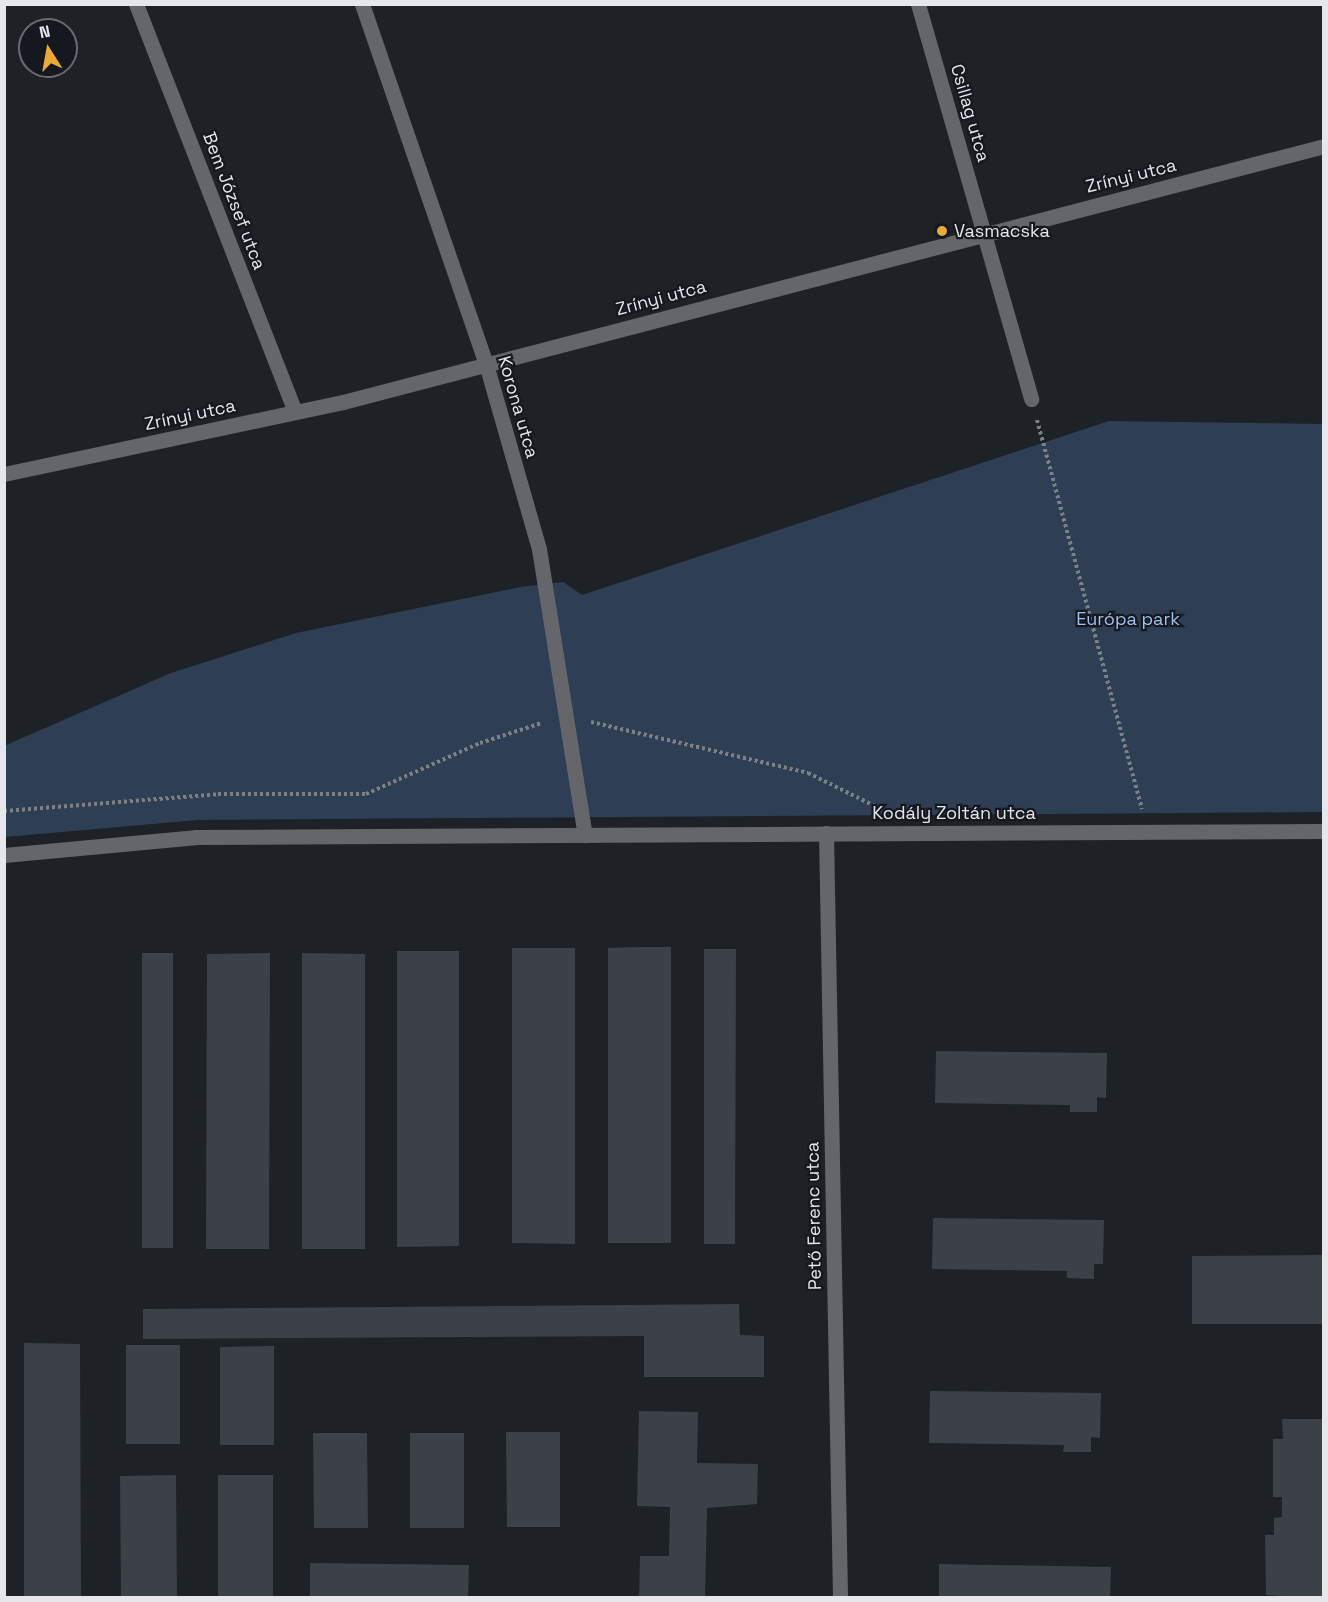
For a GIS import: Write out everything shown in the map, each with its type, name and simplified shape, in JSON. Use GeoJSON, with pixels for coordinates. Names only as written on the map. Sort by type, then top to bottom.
{"type":"FeatureCollection","features":[{"type":"Feature","properties":{"kind":"street","name":"Bem József utca"},"geometry":{"type":"LineString","coordinates":[[136,4],[295,412]]}},
{"type":"Feature","properties":{"kind":"street","name":"Korona utca"},"geometry":{"type":"LineString","coordinates":[[362,4],[486,364],[540,549],[585,835]]}},
{"type":"Feature","properties":{"kind":"street","name":"Csillag utca"},"geometry":{"type":"LineString","coordinates":[[918,4],[1031,399]]}},
{"type":"Feature","properties":{"kind":"street","name":"Zrínyi utca"},"geometry":{"type":"LineString","coordinates":[[4,474],[295,412],[1323,146]]}},
{"type":"Feature","properties":{"kind":"street","name":"Kodály Zoltán utca"},"geometry":{"type":"LineString","coordinates":[[4,855],[197,837],[1323,831]]}},
{"type":"Feature","properties":{"kind":"street","name":"Pető Ferenc utca"},"geometry":{"type":"LineString","coordinates":[[826,833],[840,1598]]}},
{"type":"Feature","properties":{"kind":"path"},"geometry":{"type":"LineString","coordinates":[[1031,399],[1143,814]]}},
{"type":"Feature","properties":{"kind":"path"},"geometry":{"type":"LineString","coordinates":[[4,811],[218,794],[366,794],[480,743],[552,720],[567,721],[808,773],[891,816]]}},
{"type":"Feature","properties":{"kind":"path"},"geometry":{"type":"LineString","coordinates":[[1132,814],[1155,814]]}},
{"type":"Feature","properties":{"kind":"green space","name":"Európa park"},"geometry":{"type":"Polygon","coordinates":[[[1109,421],[1323,424],[1323,812],[198,820],[5,837],[4,746],[171,673],[296,633],[521,587],[563,582],[582,595],[1109,421]]]}},
{"type":"Feature","properties":{"kind":"building"},"geometry":{"type":"Polygon","coordinates":[[[671,947],[671,1243],[608,1243],[608,948],[671,947]]]}},
{"type":"Feature","properties":{"kind":"building"},"geometry":{"type":"Polygon","coordinates":[[[512,948],[575,948],[575,1244],[512,1243],[512,948]]]}},
{"type":"Feature","properties":{"kind":"building"},"geometry":{"type":"Polygon","coordinates":[[[704,949],[736,949],[735,1244],[704,1244],[704,949]]]}},
{"type":"Feature","properties":{"kind":"building"},"geometry":{"type":"Polygon","coordinates":[[[397,951],[459,951],[459,1246],[397,1247],[397,951]]]}},
{"type":"Feature","properties":{"kind":"building"},"geometry":{"type":"Polygon","coordinates":[[[142,953],[173,953],[173,1248],[142,1248],[142,953]]]}},
{"type":"Feature","properties":{"kind":"building"},"geometry":{"type":"Polygon","coordinates":[[[270,953],[269,1249],[206,1249],[207,954],[270,953]]]}},
{"type":"Feature","properties":{"kind":"building"},"geometry":{"type":"Polygon","coordinates":[[[302,953],[365,954],[365,1249],[302,1249],[302,953]]]}},
{"type":"Feature","properties":{"kind":"building"},"geometry":{"type":"Polygon","coordinates":[[[936,1051],[1107,1053],[1106,1098],[1097,1097],[1097,1112],[1070,1112],[1070,1105],[935,1103],[936,1051]]]}},
{"type":"Feature","properties":{"kind":"building"},"geometry":{"type":"Polygon","coordinates":[[[933,1218],[1104,1220],[1103,1264],[1094,1264],[1094,1279],[1067,1278],[1067,1271],[932,1269],[933,1218]]]}},
{"type":"Feature","properties":{"kind":"building"},"geometry":{"type":"Polygon","coordinates":[[[1324,1255],[1324,1324],[1192,1324],[1192,1256],[1324,1255]]]}},
{"type":"Feature","properties":{"kind":"building"},"geometry":{"type":"Polygon","coordinates":[[[739,1304],[740,1335],[764,1336],[764,1377],[644,1377],[644,1336],[143,1339],[143,1309],[739,1304]]]}},
{"type":"Feature","properties":{"kind":"building"},"geometry":{"type":"Polygon","coordinates":[[[24,1343],[80,1344],[81,1598],[24,1598],[24,1343]]]}},
{"type":"Feature","properties":{"kind":"building"},"geometry":{"type":"Polygon","coordinates":[[[126,1345],[180,1345],[180,1444],[126,1444],[126,1345]]]}},
{"type":"Feature","properties":{"kind":"building"},"geometry":{"type":"Polygon","coordinates":[[[274,1346],[274,1445],[220,1445],[220,1347],[274,1346]]]}},
{"type":"Feature","properties":{"kind":"building"},"geometry":{"type":"Polygon","coordinates":[[[930,1391],[1101,1393],[1100,1438],[1091,1437],[1091,1452],[1063,1452],[1064,1445],[929,1443],[930,1391]]]}},
{"type":"Feature","properties":{"kind":"building"},"geometry":{"type":"Polygon","coordinates":[[[639,1411],[698,1412],[697,1463],[758,1464],[757,1504],[707,1508],[705,1598],[639,1598],[640,1556],[669,1556],[670,1507],[637,1506],[639,1411]]]}},
{"type":"Feature","properties":{"kind":"building"},"geometry":{"type":"Polygon","coordinates":[[[1282,1419],[1324,1419],[1324,1598],[1266,1595],[1265,1535],[1274,1535],[1274,1518],[1282,1517],[1282,1497],[1273,1497],[1273,1439],[1283,1439],[1282,1419]]]}},
{"type":"Feature","properties":{"kind":"building"},"geometry":{"type":"Polygon","coordinates":[[[506,1432],[560,1432],[560,1527],[507,1527],[506,1432]]]}},
{"type":"Feature","properties":{"kind":"building"},"geometry":{"type":"Polygon","coordinates":[[[313,1433],[367,1433],[368,1528],[314,1528],[313,1433]]]}},
{"type":"Feature","properties":{"kind":"building"},"geometry":{"type":"Polygon","coordinates":[[[410,1433],[464,1433],[464,1528],[410,1528],[410,1433]]]}},
{"type":"Feature","properties":{"kind":"building"},"geometry":{"type":"Polygon","coordinates":[[[176,1475],[177,1598],[121,1598],[120,1476],[176,1475]]]}},
{"type":"Feature","properties":{"kind":"building"},"geometry":{"type":"Polygon","coordinates":[[[218,1475],[273,1475],[273,1598],[218,1598],[218,1475]]]}},
{"type":"Feature","properties":{"kind":"building"},"geometry":{"type":"Polygon","coordinates":[[[310,1563],[469,1565],[468,1598],[310,1598],[310,1563]]]}},
{"type":"Feature","properties":{"kind":"building"},"geometry":{"type":"Polygon","coordinates":[[[939,1564],[1111,1567],[1110,1598],[939,1598],[939,1564]]]}},
{"type":"Feature","properties":{"kind":"place","name":"Vasmacska"},"geometry":{"type":"Point","coordinates":[942,231]}}]}
